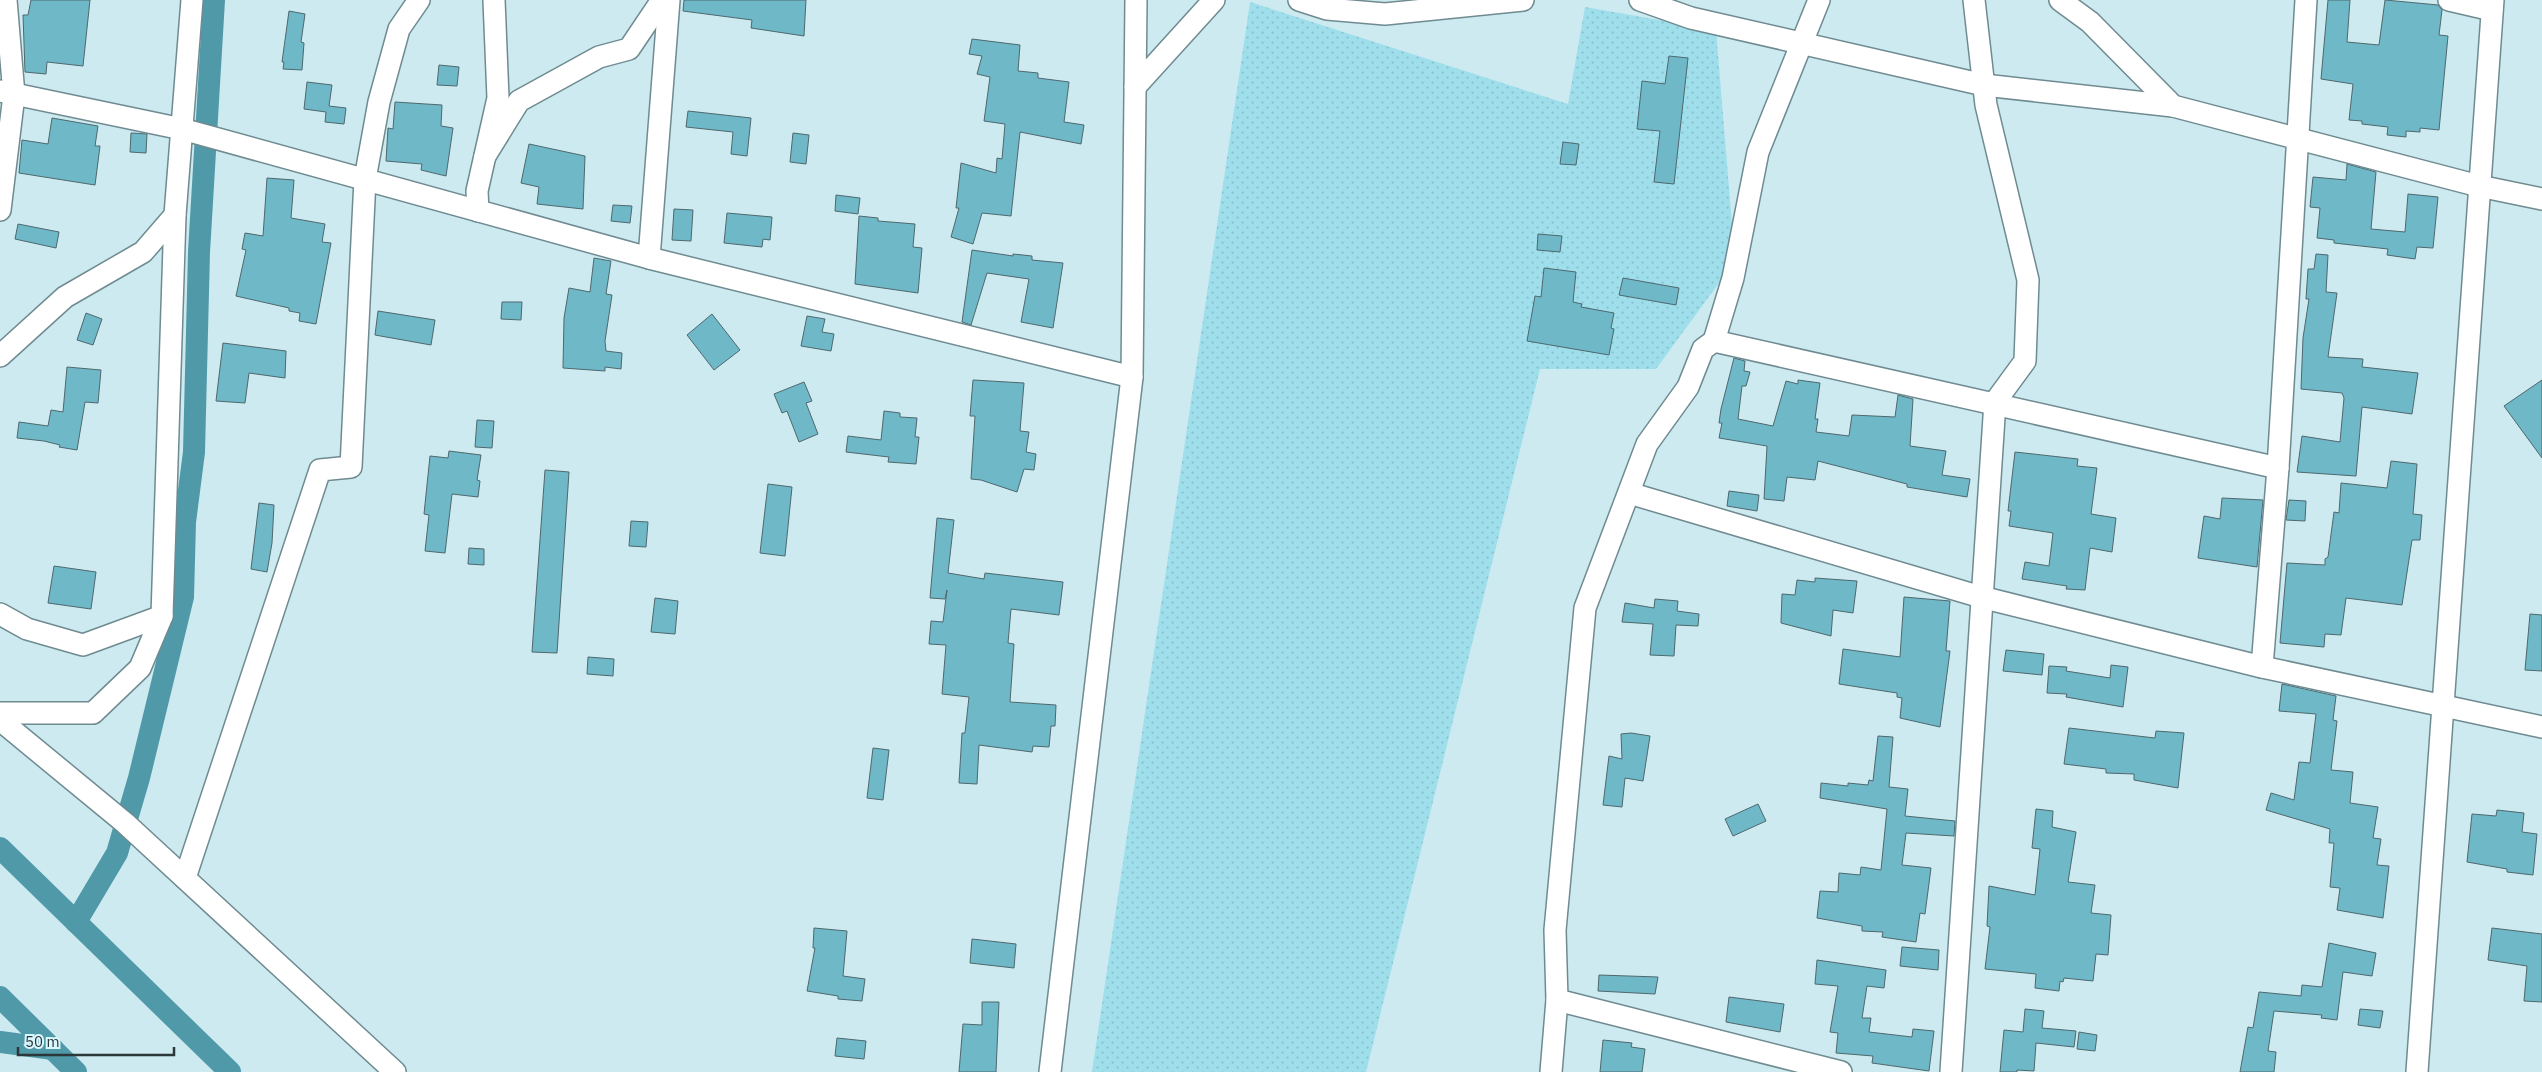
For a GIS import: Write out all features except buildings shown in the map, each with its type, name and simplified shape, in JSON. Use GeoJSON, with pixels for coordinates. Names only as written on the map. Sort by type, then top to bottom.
{"type":"FeatureCollection","features":[{"type":"Feature","properties":{"kind":"street"},"geometry":{"type":"LineString","coordinates":[[0,210],[7,93],[6,0]]}},
{"type":"Feature","properties":{"kind":"street"},"geometry":{"type":"LineString","coordinates":[[0,713],[93,713],[140,668],[162,616],[175,215],[192,0]]}},
{"type":"Feature","properties":{"kind":"street"},"geometry":{"type":"LineString","coordinates":[[185,878],[320,470],[351,467],[365,179],[379,102],[399,29],[419,0]]}},
{"type":"Feature","properties":{"kind":"street"},"geometry":{"type":"LineString","coordinates":[[478,211],[477,191],[498,98],[494,0]]}},
{"type":"Feature","properties":{"kind":"street"},"geometry":{"type":"LineString","coordinates":[[485,156],[520,101],[600,57],[629,49],[662,0]]}},
{"type":"Feature","properties":{"kind":"street"},"geometry":{"type":"LineString","coordinates":[[649,258],[669,0]]}},
{"type":"Feature","properties":{"kind":"street"},"geometry":{"type":"LineString","coordinates":[[1050,1072],[1132,377],[1136,0]]}},
{"type":"Feature","properties":{"kind":"street"},"geometry":{"type":"LineString","coordinates":[[1135,88],[1214,0]]}},
{"type":"Feature","properties":{"kind":"street"},"geometry":{"type":"LineString","coordinates":[[1299,0],[1327,9],[1385,14],[1523,0]]}},
{"type":"Feature","properties":{"kind":"street"},"geometry":{"type":"LineString","coordinates":[[1640,0],[1691,18],[1984,85],[2173,106],[2480,186],[2542,199]]}},
{"type":"Feature","properties":{"kind":"street"},"geometry":{"type":"LineString","coordinates":[[1551,1072],[1557,1000],[1555,930],[1586,608],[1647,444],[1688,387],[1703,349],[1714,341],[1733,278],[1758,152],[1819,0]]}},
{"type":"Feature","properties":{"kind":"street"},"geometry":{"type":"LineString","coordinates":[[1951,1072],[1995,402],[2025,361],[2028,280],[1986,105],[1974,0]]}},
{"type":"Feature","properties":{"kind":"street"},"geometry":{"type":"LineString","coordinates":[[2060,0],[2090,22],[2173,106]]}},
{"type":"Feature","properties":{"kind":"street"},"geometry":{"type":"LineString","coordinates":[[2262,667],[2278,468],[2306,0]]}},
{"type":"Feature","properties":{"kind":"street"},"geometry":{"type":"LineString","coordinates":[[2417,1072],[2493,5],[2449,0]]}},
{"type":"Feature","properties":{"kind":"street"},"geometry":{"type":"LineString","coordinates":[[7,93],[182,129],[649,258],[1132,377]]}},
{"type":"Feature","properties":{"kind":"street"},"geometry":{"type":"LineString","coordinates":[[0,356],[65,298],[142,252],[175,215]]}},
{"type":"Feature","properties":{"kind":"street"},"geometry":{"type":"LineString","coordinates":[[1714,341],[1995,402],[2278,468]]}},
{"type":"Feature","properties":{"kind":"street"},"geometry":{"type":"LineString","coordinates":[[1629,493],[1981,597],[2262,667],[2443,704],[2542,727]]}},
{"type":"Feature","properties":{"kind":"street"},"geometry":{"type":"LineString","coordinates":[[0,614],[26,629],[84,645],[162,616]]}},
{"type":"Feature","properties":{"kind":"street"},"geometry":{"type":"LineString","coordinates":[[0,720],[125,823],[395,1072]]}},
{"type":"Feature","properties":{"kind":"street"},"geometry":{"type":"LineString","coordinates":[[1557,1000],[1841,1072]]}},
{"type":"Feature","properties":{"kind":"shaded area"},"geometry":{"type":"Polygon","coordinates":[[[1250,2],[1568,104],[1585,7],[1716,30],[1735,261],[1656,369],[1540,369],[1366,1072],[1092,1072],[1250,2]]]}},
{"type":"Feature","properties":{"kind":"waterway"},"geometry":{"type":"LineString","coordinates":[[76,922],[117,853],[139,778],[183,597],[185,522],[194,452],[199,252],[214,0]]}},
{"type":"Feature","properties":{"kind":"waterway"},"geometry":{"type":"LineString","coordinates":[[0,848],[230,1072]]}},
{"type":"Feature","properties":{"kind":"waterway"},"geometry":{"type":"LineString","coordinates":[[0,997],[76,1072]]}},
{"type":"Feature","properties":{"kind":"waterway"},"geometry":{"type":"LineString","coordinates":[[0,1042],[53,1049]]}}]}
